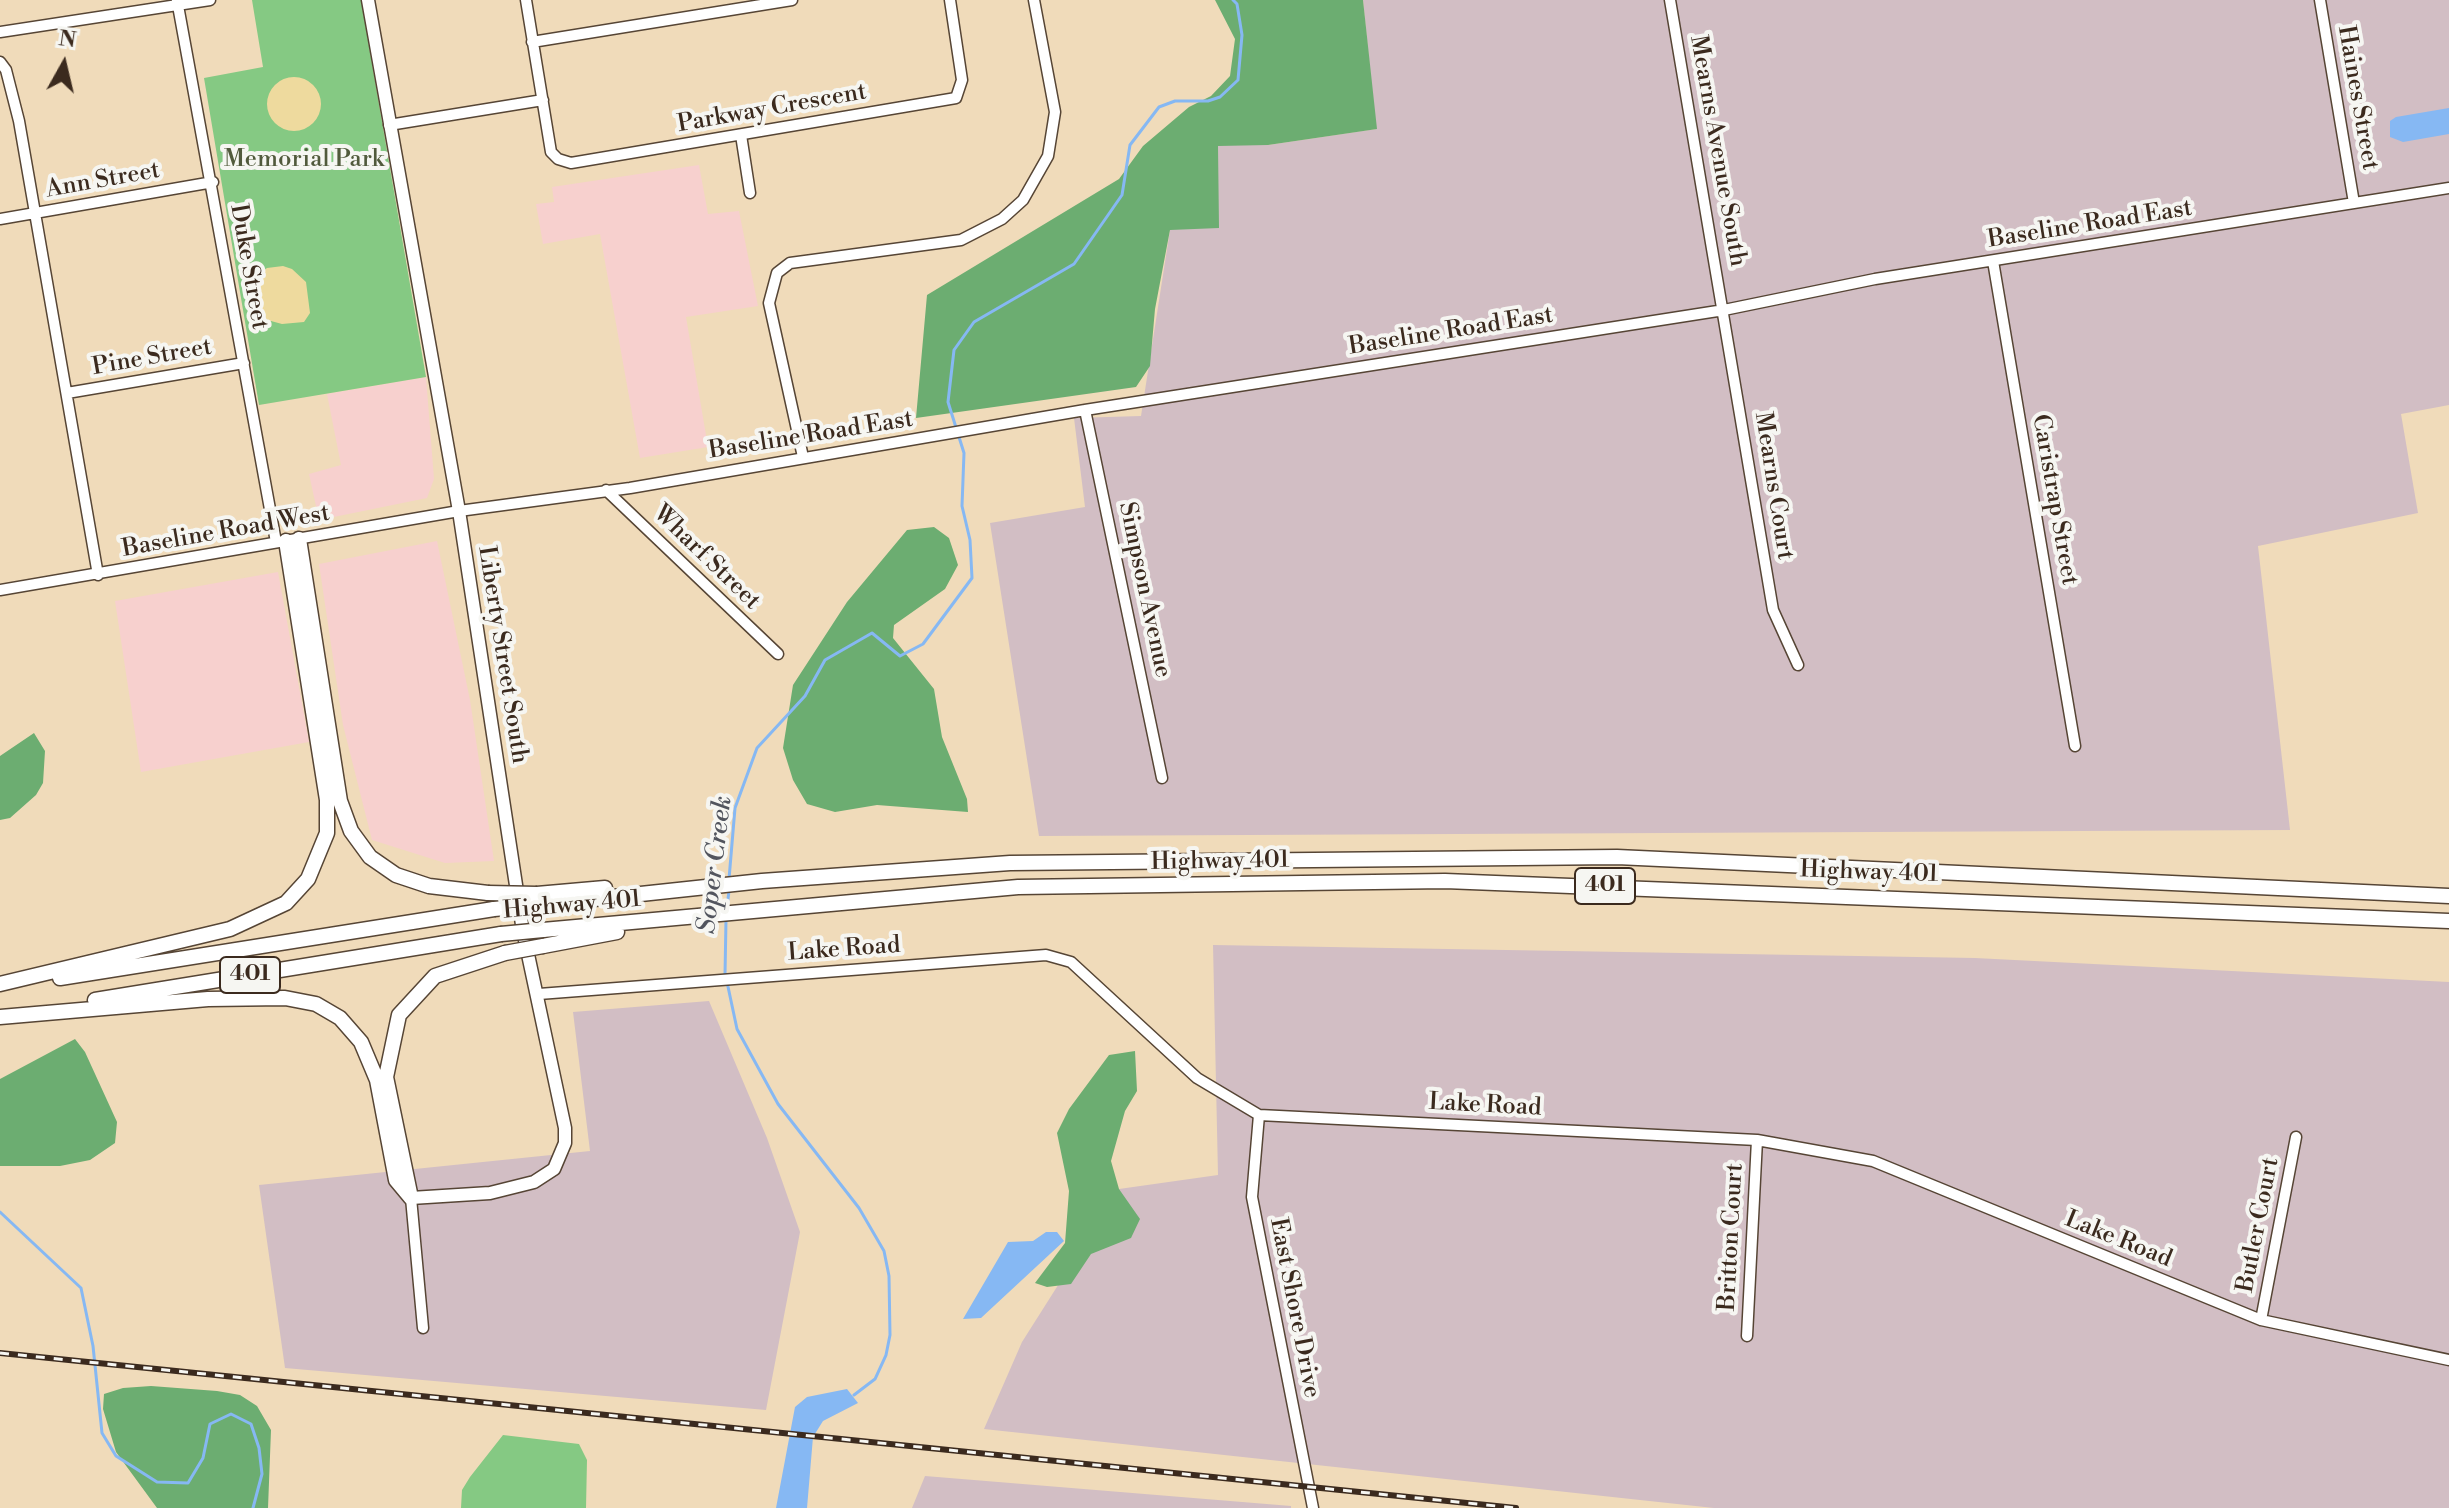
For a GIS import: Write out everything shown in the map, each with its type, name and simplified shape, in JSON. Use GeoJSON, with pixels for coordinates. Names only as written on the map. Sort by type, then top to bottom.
{"type":"FeatureCollection","features":[{"type":"Feature","properties":{"kind":"highway"},"geometry":{"type":"LineString","coordinates":[[287,541],[340,801],[351,831],[370,857],[396,875],[429,886],[537,900]]}},
{"type":"Feature","properties":{"kind":"highway"},"geometry":{"type":"LineString","coordinates":[[0,986],[230,929],[286,903],[308,879],[323,849],[328,808],[287,541]]}},
{"type":"Feature","properties":{"kind":"highway","name":"Highway 401"},"geometry":{"type":"LineString","coordinates":[[0,986],[537,900],[678,882],[713,886],[1010,863],[1617,857],[2449,896]]}},
{"type":"Feature","properties":{"kind":"highway","name":"Highway 401"},"geometry":{"type":"LineString","coordinates":[[0,1016],[501,934],[1018,887],[1445,881],[1815,893],[2449,921]]}},
{"type":"Feature","properties":{"kind":"highway"},"geometry":{"type":"LineString","coordinates":[[411,1198],[386,1077],[399,1015],[435,976],[505,953],[690,917]]}},
{"type":"Feature","properties":{"kind":"highway"},"geometry":{"type":"LineString","coordinates":[[0,1016],[208,999],[285,998],[316,1004],[340,1018],[361,1042],[377,1080],[396,1180],[411,1198]]}},
{"type":"Feature","properties":{"kind":"main road","name":"Liberty Street South"},"geometry":{"type":"LineString","coordinates":[[368,0],[459,511],[523,931],[539,994],[565,1128],[565,1143],[554,1169],[534,1182],[490,1193],[411,1198]]}},
{"type":"Feature","properties":{"kind":"street"},"geometry":{"type":"LineString","coordinates":[[0,32],[210,0]]}},
{"type":"Feature","properties":{"kind":"street","name":"Parkway Crescent"},"geometry":{"type":"LineString","coordinates":[[526,0],[551,152],[558,159],[571,163],[956,98],[962,80],[950,0]]}},
{"type":"Feature","properties":{"kind":"street"},"geometry":{"type":"LineString","coordinates":[[532,42],[792,0]]}},
{"type":"Feature","properties":{"kind":"street"},"geometry":{"type":"LineString","coordinates":[[803,457],[769,303],[777,273],[790,263],[961,240],[1002,219],[1023,200],[1048,156],[1055,112],[1034,0]]}},
{"type":"Feature","properties":{"kind":"street","name":"Mearns Avenue South"},"geometry":{"type":"LineString","coordinates":[[1670,0],[1724,310]]}},
{"type":"Feature","properties":{"kind":"street","name":"Haines Street"},"geometry":{"type":"LineString","coordinates":[[2320,0],[2354,203]]}},
{"type":"Feature","properties":{"kind":"street","name":"Duke Street"},"geometry":{"type":"LineString","coordinates":[[179,3],[244,363],[287,541]]}},
{"type":"Feature","properties":{"kind":"street"},"geometry":{"type":"LineString","coordinates":[[0,62],[6,70],[19,121],[98,575]]}},
{"type":"Feature","properties":{"kind":"street"},"geometry":{"type":"LineString","coordinates":[[389,125],[543,100]]}},
{"type":"Feature","properties":{"kind":"street"},"geometry":{"type":"LineString","coordinates":[[741,135],[750,193]]}},
{"type":"Feature","properties":{"kind":"street","name":"Ann Street"},"geometry":{"type":"LineString","coordinates":[[0,219],[213,182]]}},
{"type":"Feature","properties":{"kind":"street","name":"Baseline Road East"},"geometry":{"type":"LineString","coordinates":[[459,511],[1724,310],[1875,279],[2449,188]]}},
{"type":"Feature","properties":{"kind":"street","name":"Caristrap Street"},"geometry":{"type":"LineString","coordinates":[[1993,261],[2075,746]]}},
{"type":"Feature","properties":{"kind":"street","name":"Mearns Court"},"geometry":{"type":"LineString","coordinates":[[1724,310],[1773,610],[1798,665]]}},
{"type":"Feature","properties":{"kind":"street","name":"Pine Street"},"geometry":{"type":"LineString","coordinates":[[67,393],[244,363]]}},
{"type":"Feature","properties":{"kind":"street","name":"Simpson Avenue"},"geometry":{"type":"LineString","coordinates":[[1085,410],[1162,778]]}},
{"type":"Feature","properties":{"kind":"street","name":"Wharf Street"},"geometry":{"type":"LineString","coordinates":[[606,490],[778,654]]}},
{"type":"Feature","properties":{"kind":"street","name":"Baseline Road West"},"geometry":{"type":"LineString","coordinates":[[0,590],[459,511]]}},
{"type":"Feature","properties":{"kind":"street","name":"Lake Road"},"geometry":{"type":"LineString","coordinates":[[539,994],[1046,955],[1071,962],[1197,1078],[1259,1115],[1757,1140],[1873,1161],[2261,1320],[2449,1360]]}},
{"type":"Feature","properties":{"kind":"street","name":"East Shore Drive"},"geometry":{"type":"LineString","coordinates":[[1259,1115],[1252,1197],[1313,1508]]}},
{"type":"Feature","properties":{"kind":"street","name":"Butler Court"},"geometry":{"type":"LineString","coordinates":[[2261,1320],[2296,1137]]}},
{"type":"Feature","properties":{"kind":"street","name":"Britton Court"},"geometry":{"type":"LineString","coordinates":[[1747,1336],[1757,1140]]}},
{"type":"Feature","properties":{"kind":"street"},"geometry":{"type":"LineString","coordinates":[[411,1198],[423,1328]]}},
{"type":"Feature","properties":{"kind":"shaded area"},"geometry":{"type":"Polygon","coordinates":[[[1363,0],[2449,0],[2449,405],[2401,414],[2418,513],[2258,546],[2290,830],[1039,836],[990,523],[1085,507],[1074,418],[1141,416],[1170,230],[1218,145],[1268,145],[1376,129],[1363,0]]]}},
{"type":"Feature","properties":{"kind":"shaded area"},"geometry":{"type":"Polygon","coordinates":[[[699,165],[708,214],[739,211],[758,306],[686,317],[708,447],[640,458],[600,234],[543,244],[536,204],[554,202],[552,187],[699,165]]]}},
{"type":"Feature","properties":{"kind":"shaded area"},"geometry":{"type":"Polygon","coordinates":[[[426,377],[434,479],[427,498],[319,520],[309,474],[341,465],[327,394],[426,377]]]}},
{"type":"Feature","properties":{"kind":"shaded area"},"geometry":{"type":"Polygon","coordinates":[[[437,541],[470,700],[494,861],[445,863],[372,840],[343,725],[319,564],[437,541]]]}},
{"type":"Feature","properties":{"kind":"shaded area"},"geometry":{"type":"Polygon","coordinates":[[[278,572],[309,742],[141,772],[115,601],[278,572]]]}},
{"type":"Feature","properties":{"kind":"shaded area"},"geometry":{"type":"Polygon","coordinates":[[[1213,945],[1975,958],[2449,982],[2449,1508],[1714,1508],[984,1429],[1022,1342],[1119,1189],[1218,1175],[1213,945]]]}},
{"type":"Feature","properties":{"kind":"shaded area"},"geometry":{"type":"Polygon","coordinates":[[[709,1001],[767,1138],[800,1232],[766,1410],[285,1368],[259,1185],[590,1151],[573,1012],[709,1001]]]}},
{"type":"Feature","properties":{"kind":"shaded area"},"geometry":{"type":"Polygon","coordinates":[[[925,1476],[1291,1506],[1291,1508],[912,1508],[925,1476]]]}},
{"type":"Feature","properties":{"kind":"green space","name":"Memorial Park"},"geometry":{"type":"Polygon","coordinates":[[[252,0],[361,0],[426,377],[259,405],[204,78],[263,67],[252,0]]]}},
{"type":"Feature","properties":{"kind":"green space"},"geometry":{"type":"Polygon","coordinates":[[[1215,0],[1363,0],[1377,129],[1268,145],[1218,146],[1219,228],[1170,230],[1155,309],[1150,366],[1136,387],[916,418],[927,295],[1119,179],[1143,146],[1189,107],[1211,96],[1230,76],[1235,39],[1215,0]]]}},
{"type":"Feature","properties":{"kind":"green space"},"geometry":{"type":"Polygon","coordinates":[[[934,527],[949,538],[958,565],[945,589],[894,625],[893,638],[934,689],[942,737],[967,799],[968,812],[877,805],[835,812],[807,804],[793,780],[783,748],[793,685],[847,602],[907,530],[934,527]]]}},
{"type":"Feature","properties":{"kind":"green space"},"geometry":{"type":"Polygon","coordinates":[[[34,733],[45,751],[43,783],[36,795],[10,818],[0,820],[0,756],[34,733]]]}},
{"type":"Feature","properties":{"kind":"green space"},"geometry":{"type":"Polygon","coordinates":[[[75,1039],[85,1052],[117,1122],[115,1143],[90,1160],[60,1166],[0,1166],[0,1079],[75,1039]]]}},
{"type":"Feature","properties":{"kind":"green space"},"geometry":{"type":"Polygon","coordinates":[[[1135,1051],[1137,1091],[1125,1111],[1111,1161],[1119,1189],[1140,1219],[1131,1238],[1091,1254],[1071,1284],[1047,1287],[1035,1283],[1065,1243],[1069,1191],[1057,1133],[1069,1109],[1109,1055],[1135,1051]]]}},
{"type":"Feature","properties":{"kind":"green space"},"geometry":{"type":"Polygon","coordinates":[[[151,1386],[240,1395],[257,1406],[271,1430],[268,1508],[157,1508],[116,1452],[103,1409],[104,1394],[123,1388],[151,1386]]]}},
{"type":"Feature","properties":{"kind":"green space"},"geometry":{"type":"Polygon","coordinates":[[[503,1435],[579,1444],[587,1460],[586,1508],[461,1508],[462,1490],[503,1435]]]}},
{"type":"Feature","properties":{"kind":"sand"},"geometry":{"type":"Polygon","coordinates":[[[294,77],[313,85],[321,104],[313,123],[294,131],[275,123],[267,104],[275,85],[294,77]]]}},
{"type":"Feature","properties":{"kind":"sand"},"geometry":{"type":"Polygon","coordinates":[[[283,266],[292,269],[306,282],[310,313],[304,322],[282,324],[271,321],[262,325],[258,322],[259,313],[252,301],[249,281],[267,268],[283,266]]]}},
{"type":"Feature","properties":{"kind":"water"},"geometry":{"type":"Polygon","coordinates":[[[2449,108],[2449,134],[2403,142],[2390,137],[2390,121],[2396,117],[2449,108]]]}},
{"type":"Feature","properties":{"kind":"water"},"geometry":{"type":"Polygon","coordinates":[[[1046,1232],[1057,1232],[1064,1241],[981,1318],[963,1319],[1008,1242],[1033,1241],[1046,1232]]]}},
{"type":"Feature","properties":{"kind":"water"},"geometry":{"type":"Polygon","coordinates":[[[847,1389],[858,1403],[823,1421],[813,1437],[807,1508],[776,1508],[795,1407],[807,1397],[847,1389]]]}},
{"type":"Feature","properties":{"kind":"waterway","name":"Soper Creek"},"geometry":{"type":"LineString","coordinates":[[729,879],[735,808],[757,748],[805,696],[825,660],[872,633],[900,656],[923,644],[972,578],[970,540],[962,506],[964,453],[948,402],[954,350],[974,322],[1074,264],[1122,195],[1130,145],[1159,107],[1175,101],[1208,101],[1220,97],[1238,80],[1242,35],[1237,4],[1233,0]]}},
{"type":"Feature","properties":{"kind":"waterway","name":"Soper Creek"},"geometry":{"type":"LineString","coordinates":[[727,907],[729,891]]}},
{"type":"Feature","properties":{"kind":"waterway","name":"Soper Creek"},"geometry":{"type":"LineString","coordinates":[[725,975],[726,919]]}},
{"type":"Feature","properties":{"kind":"waterway","name":"Soper Creek"},"geometry":{"type":"LineString","coordinates":[[727,982],[737,1029],[778,1104],[859,1208],[884,1251],[889,1276],[890,1335],[886,1355],[875,1379],[854,1395]]}},
{"type":"Feature","properties":{"kind":"waterway"},"geometry":{"type":"LineString","coordinates":[[0,1212],[81,1288],[93,1346],[102,1433],[116,1456],[157,1482],[188,1483],[203,1458],[210,1424],[231,1414],[251,1424],[259,1448],[262,1474],[253,1508]]}},
{"type":"Feature","properties":{"kind":"railway"},"geometry":{"type":"LineString","coordinates":[[0,1353],[1516,1508]]}}]}
